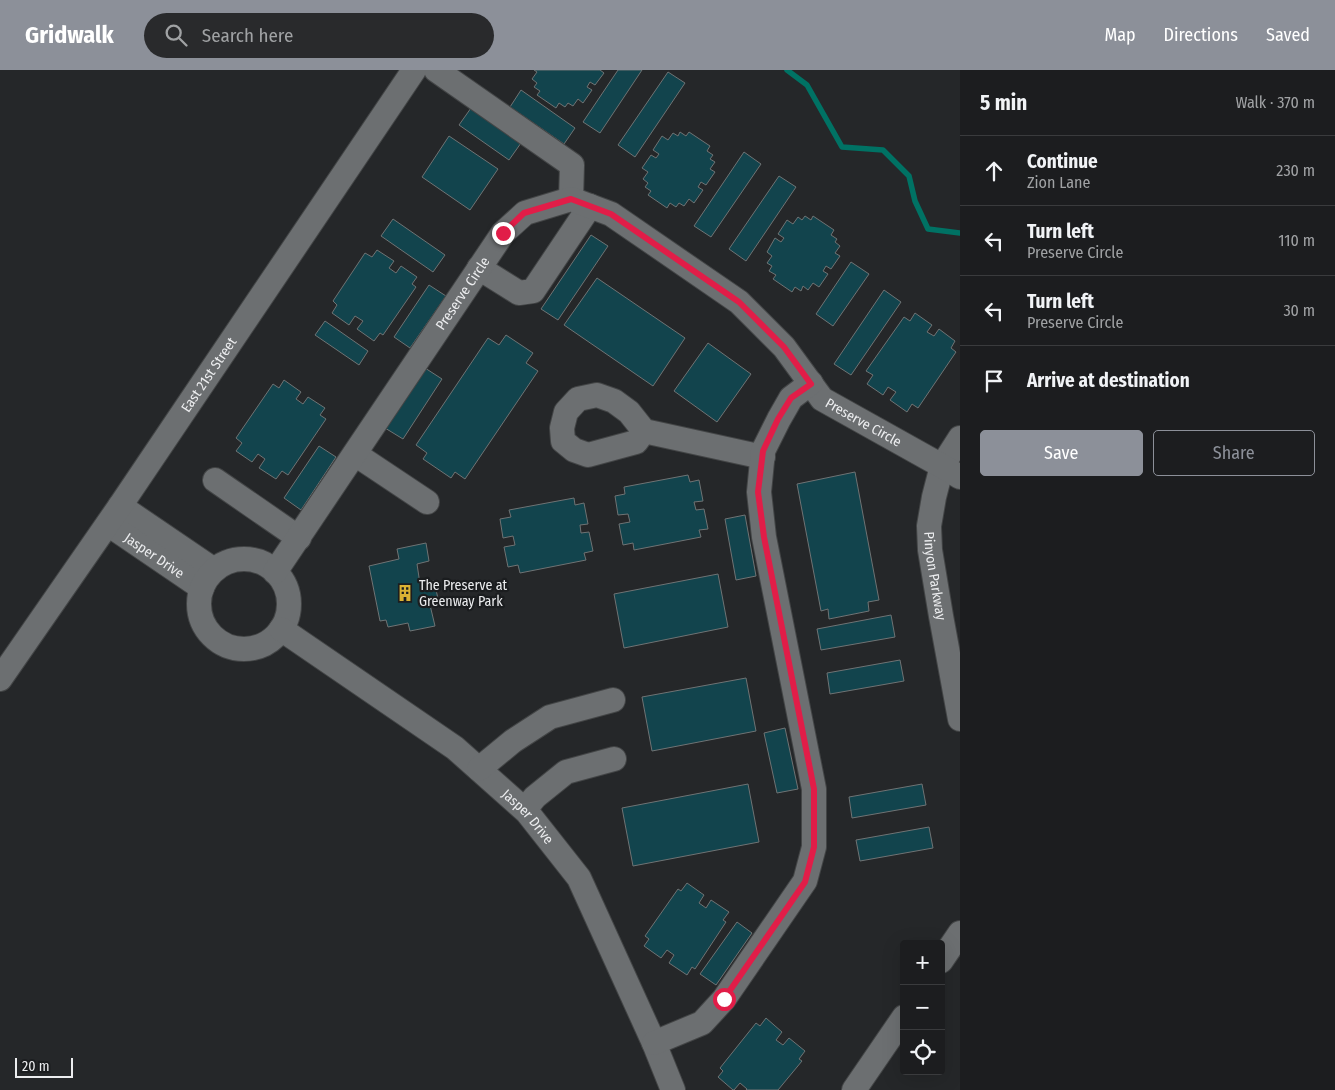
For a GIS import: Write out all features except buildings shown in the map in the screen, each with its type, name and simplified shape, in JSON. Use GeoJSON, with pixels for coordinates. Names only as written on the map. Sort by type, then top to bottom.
{"type":"FeatureCollection","features":[{"type":"Feature","properties":{"kind":"street","name":"East 21st Street"},"geometry":{"type":"LineString","coordinates":[[0,679],[114,515],[414,70]]}},
{"type":"Feature","properties":{"kind":"street"},"geometry":{"type":"LineString","coordinates":[[436,70],[572,165],[580,203],[533,291],[519,293],[479,268]]}},
{"type":"Feature","properties":{"kind":"street","name":"Preserve Circle"},"geometry":{"type":"LineString","coordinates":[[275,572],[503,233],[524,213],[580,203],[611,214],[739,302],[784,347],[822,399],[951,472]]}},
{"type":"Feature","properties":{"kind":"street"},"geometry":{"type":"LineString","coordinates":[[654,1043],[702,1023],[724,999],[805,882],[814,847],[814,789],[764,537],[758,492],[763,451],[778,419],[791,398],[811,384]]}},
{"type":"Feature","properties":{"kind":"street"},"geometry":{"type":"LineString","coordinates":[[644,431],[763,457]]}},
{"type":"Feature","properties":{"kind":"street","name":"Pinyon Parkway"},"geometry":{"type":"LineString","coordinates":[[960,438],[951,472],[934,496],[929,526],[930,550],[960,719]]}},
{"type":"Feature","properties":{"kind":"street"},"geometry":{"type":"LineString","coordinates":[[355,454],[427,502]]}},
{"type":"Feature","properties":{"kind":"street"},"geometry":{"type":"LineString","coordinates":[[215,480],[299,538]]}},
{"type":"Feature","properties":{"kind":"street","name":"Jasper Drive"},"geometry":{"type":"LineString","coordinates":[[114,515],[208,579]]}},
{"type":"Feature","properties":{"kind":"street"},"geometry":{"type":"LineString","coordinates":[[238,560],[252,560],[265,564],[275,572],[284,585],[288,600],[287,615],[281,630],[271,640],[258,647],[244,650],[229,647],[217,641],[206,630],[200,617],[199,603],[208,579],[226,563],[238,560]]}},
{"type":"Feature","properties":{"kind":"street","name":"Jasper Drive"},"geometry":{"type":"LineString","coordinates":[[281,630],[455,748],[525,809],[579,878],[654,1043],[673,1090]]}},
{"type":"Feature","properties":{"kind":"street"},"geometry":{"type":"LineString","coordinates":[[479,769],[513,741],[550,717],[613,700]]}},
{"type":"Feature","properties":{"kind":"street"},"geometry":{"type":"LineString","coordinates":[[525,809],[566,772],[614,759]]}},
{"type":"Feature","properties":{"kind":"street"},"geometry":{"type":"LineString","coordinates":[[945,955],[960,933]]}},
{"type":"Feature","properties":{"kind":"street"},"geometry":{"type":"LineString","coordinates":[[854,1090],[900,1023]]}},
{"type":"Feature","properties":{"kind":"waterway"},"geometry":{"type":"LineString","coordinates":[[787,70],[807,85],[842,147],[883,150],[909,176],[915,201],[928,229],[960,233]]}},
{"type":"Feature","properties":{"kind":"place","name":"The Preserve at Greenway Park"},"geometry":{"type":"Point","coordinates":[405,593]}},
{"type":"Feature","properties":{"kind":"route"},"geometry":{"type":"LineString","coordinates":[[503,233],[524,213],[571,199],[611,214],[739,302],[784,347],[811,384],[791,398],[778,419],[763,451],[758,492],[764,537],[814,789],[814,847],[805,882],[724,999]]}}]}
